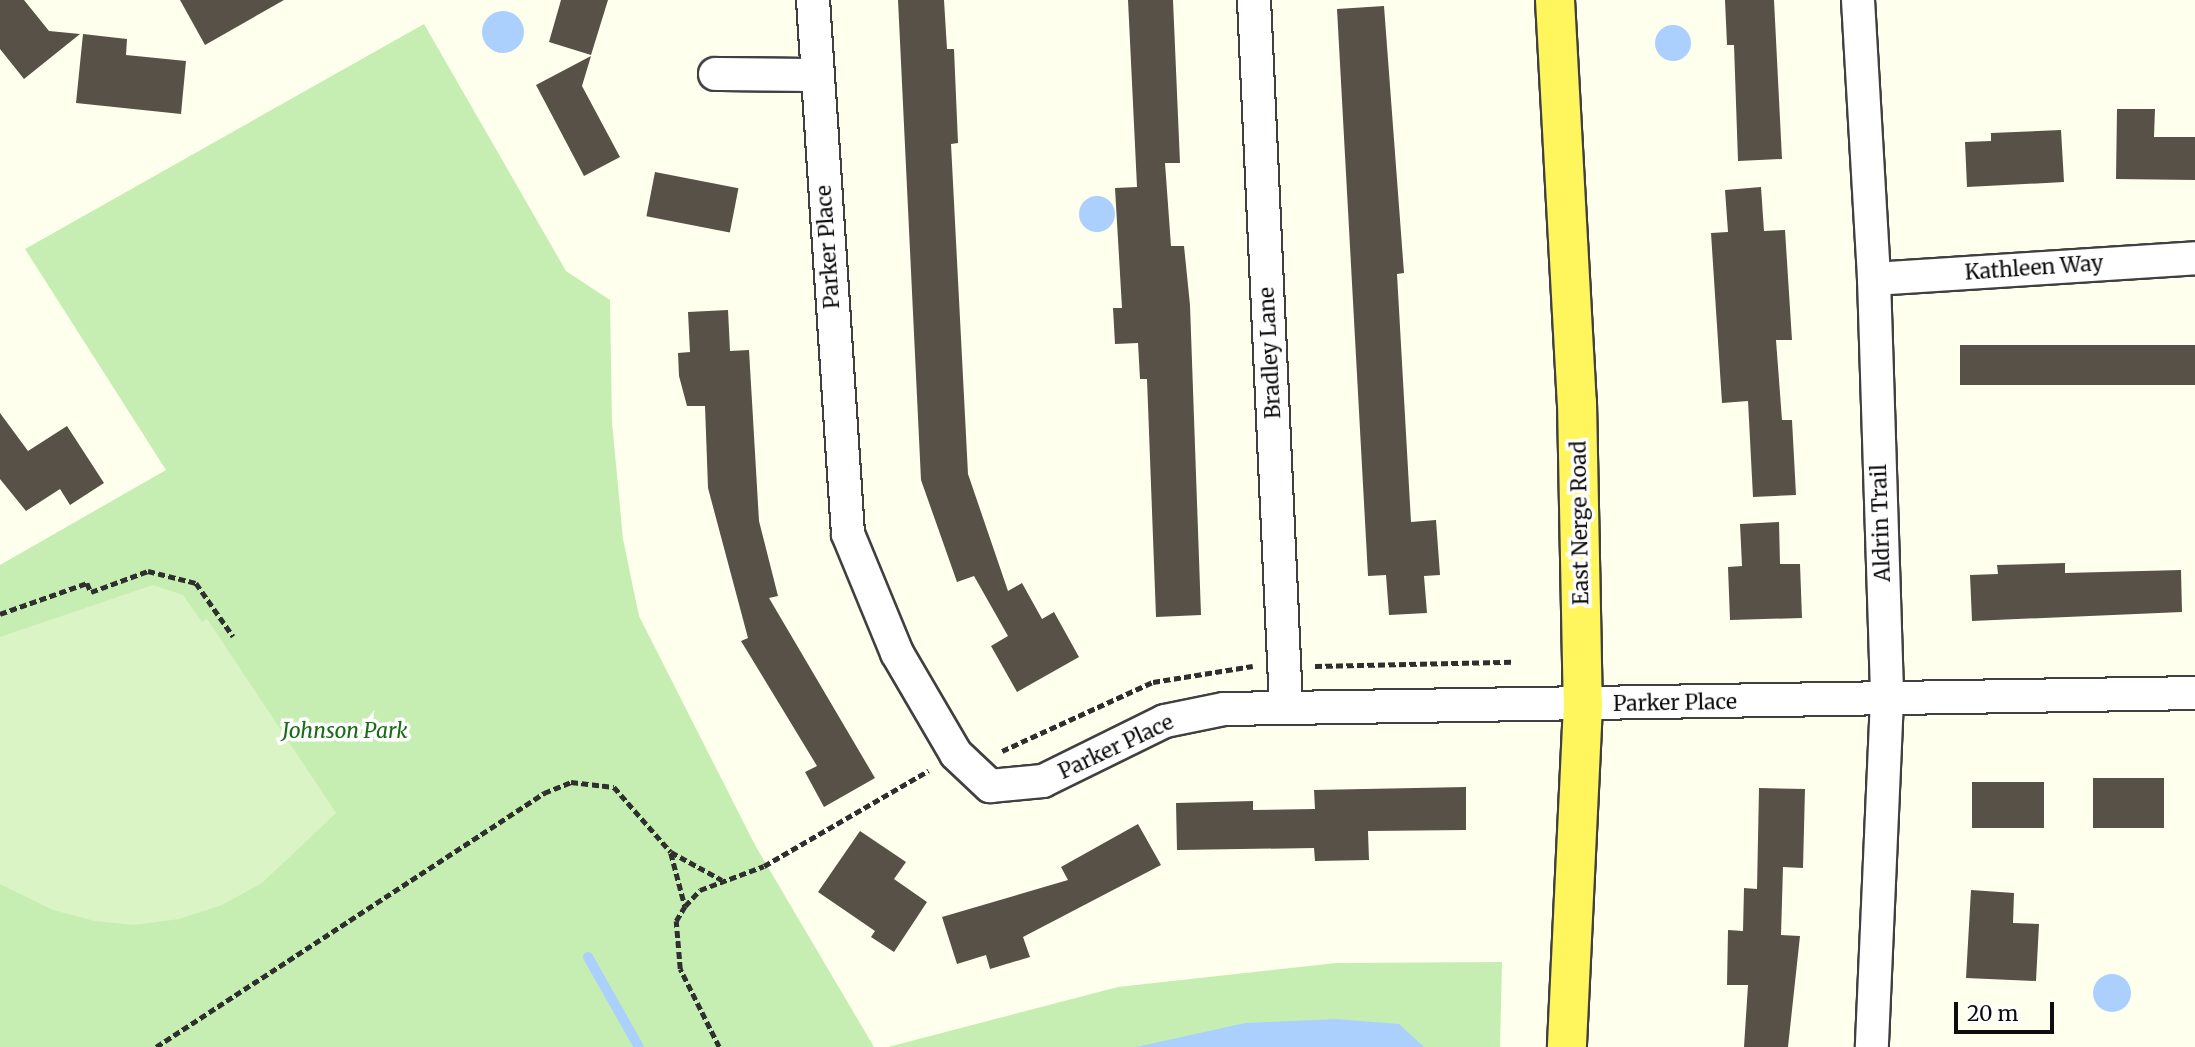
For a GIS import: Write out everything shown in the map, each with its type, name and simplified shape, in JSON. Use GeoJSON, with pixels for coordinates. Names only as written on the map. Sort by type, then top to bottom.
{"type":"FeatureCollection","features":[{"type":"Feature","properties":{"kind":"main road","name":"East Nerge Road"},"geometry":{"type":"LineString","coordinates":[[1555,0],[1577,402],[1583,705],[1567,1047]]}},
{"type":"Feature","properties":{"kind":"street","name":"Parker Place"},"geometry":{"type":"LineString","coordinates":[[813,0],[848,534],[897,653],[956,754],[990,786],[1043,781],[1165,721],[1224,709],[2195,693]]}},
{"type":"Feature","properties":{"kind":"street","name":"Bradley Lane"},"geometry":{"type":"LineString","coordinates":[[1254,0],[1286,706]]}},
{"type":"Feature","properties":{"kind":"street","name":"Aldrin Trail"},"geometry":{"type":"LineString","coordinates":[[1858,0],[1874,279],[1887,699],[1872,1047]]}},
{"type":"Feature","properties":{"kind":"street"},"geometry":{"type":"LineString","coordinates":[[715,74],[816,75]]}},
{"type":"Feature","properties":{"kind":"street","name":"Kathleen Way"},"geometry":{"type":"LineString","coordinates":[[1874,279],[2195,258]]}},
{"type":"Feature","properties":{"kind":"path"},"geometry":{"type":"LineString","coordinates":[[0,614],[87,583],[91,592],[148,571],[196,583],[233,636]]}},
{"type":"Feature","properties":{"kind":"path"},"geometry":{"type":"LineString","coordinates":[[156,1047],[544,793],[571,782],[614,787],[671,852],[722,880]]}},
{"type":"Feature","properties":{"kind":"path"},"geometry":{"type":"LineString","coordinates":[[671,852],[685,906]]}},
{"type":"Feature","properties":{"kind":"green space","name":"Johnson Park"},"geometry":{"type":"Polygon","coordinates":[[[424,24],[566,271],[610,300],[612,422],[623,539],[639,616],[755,845],[874,1047],[0,1047],[0,565],[166,470],[25,249],[424,24]]]}},
{"type":"Feature","properties":{"kind":"green space"},"geometry":{"type":"Polygon","coordinates":[[[153,585],[183,595],[202,622],[207,619],[336,813],[262,883],[222,905],[179,919],[134,925],[95,921],[53,910],[0,884],[0,637],[153,585]]]}},
{"type":"Feature","properties":{"kind":"green space"},"geometry":{"type":"Polygon","coordinates":[[[1502,962],[1500,1047],[888,1047],[1118,987],[1336,963],[1502,962]]]}},
{"type":"Feature","properties":{"kind":"water"},"geometry":{"type":"Polygon","coordinates":[[[503,11],[518,17],[524,32],[518,47],[503,53],[488,47],[482,32],[488,17],[503,11]]]}},
{"type":"Feature","properties":{"kind":"water"},"geometry":{"type":"Polygon","coordinates":[[[1673,25],[1686,30],[1691,43],[1686,56],[1673,61],[1660,56],[1655,43],[1660,30],[1673,25]]]}},
{"type":"Feature","properties":{"kind":"water"},"geometry":{"type":"Polygon","coordinates":[[[1097,196],[1110,201],[1115,214],[1110,227],[1097,232],[1084,227],[1079,214],[1084,201],[1097,196]]]}},
{"type":"Feature","properties":{"kind":"water"},"geometry":{"type":"Polygon","coordinates":[[[2112,974],[2125,980],[2131,993],[2125,1006],[2112,1012],[2099,1006],[2093,993],[2099,980],[2112,974]]]}},
{"type":"Feature","properties":{"kind":"water"},"geometry":{"type":"Polygon","coordinates":[[[1336,1019],[1399,1024],[1424,1047],[1136,1047],[1245,1023],[1336,1019]]]}},
{"type":"Feature","properties":{"kind":"building"},"geometry":{"type":"Polygon","coordinates":[[[0,0],[24,0],[49,31],[80,34],[24,79],[0,49],[0,0]]]}},
{"type":"Feature","properties":{"kind":"building"},"geometry":{"type":"Polygon","coordinates":[[[180,0],[284,0],[205,45],[180,0]]]}},
{"type":"Feature","properties":{"kind":"building"},"geometry":{"type":"Polygon","coordinates":[[[561,0],[608,0],[591,55],[549,42],[561,0]]]}},
{"type":"Feature","properties":{"kind":"building"},"geometry":{"type":"Polygon","coordinates":[[[898,0],[944,0],[947,49],[954,49],[958,143],[951,144],[968,474],[1008,591],[1022,583],[1042,619],[1054,612],[1079,657],[1017,692],[991,646],[1008,636],[974,576],[957,582],[921,480],[898,0]]]}},
{"type":"Feature","properties":{"kind":"building"},"geometry":{"type":"Polygon","coordinates":[[[1128,0],[1173,0],[1180,163],[1165,163],[1171,246],[1184,246],[1190,305],[1201,615],[1156,617],[1147,379],[1140,379],[1138,343],[1115,344],[1113,308],[1122,308],[1115,188],[1137,187],[1128,0]]]}},
{"type":"Feature","properties":{"kind":"building"},"geometry":{"type":"Polygon","coordinates":[[[1725,0],[1774,0],[1782,159],[1738,161],[1734,45],[1727,45],[1725,0]]]}},
{"type":"Feature","properties":{"kind":"building"},"geometry":{"type":"Polygon","coordinates":[[[1384,6],[1404,273],[1397,274],[1411,522],[1436,520],[1440,575],[1424,576],[1427,613],[1389,615],[1386,575],[1368,576],[1337,9],[1384,6]]]}},
{"type":"Feature","properties":{"kind":"building"},"geometry":{"type":"Polygon","coordinates":[[[83,34],[127,39],[126,55],[186,61],[181,114],[76,103],[83,34]]]}},
{"type":"Feature","properties":{"kind":"building"},"geometry":{"type":"Polygon","coordinates":[[[591,56],[582,86],[620,157],[584,176],[536,85],[591,56]]]}},
{"type":"Feature","properties":{"kind":"building"},"geometry":{"type":"Polygon","coordinates":[[[2117,109],[2155,109],[2154,137],[2195,137],[2195,180],[2116,179],[2117,109]]]}},
{"type":"Feature","properties":{"kind":"building"},"geometry":{"type":"Polygon","coordinates":[[[2061,130],[2064,182],[1967,187],[1965,142],[1991,141],[1991,133],[2061,130]]]}},
{"type":"Feature","properties":{"kind":"building"},"geometry":{"type":"Polygon","coordinates":[[[655,172],[738,188],[730,232],[646,216],[655,172]]]}},
{"type":"Feature","properties":{"kind":"building"},"geometry":{"type":"Polygon","coordinates":[[[1761,187],[1764,231],[1785,230],[1792,340],[1776,340],[1782,420],[1792,420],[1796,495],[1753,497],[1748,401],[1722,403],[1711,233],[1728,232],[1725,190],[1761,187]]]}},
{"type":"Feature","properties":{"kind":"building"},"geometry":{"type":"Polygon","coordinates":[[[728,310],[730,351],[749,350],[759,521],[778,596],[769,598],[875,778],[824,807],[805,772],[817,766],[741,641],[748,638],[708,488],[705,406],[687,406],[679,376],[678,353],[690,352],[688,312],[728,310]]]}},
{"type":"Feature","properties":{"kind":"building"},"geometry":{"type":"Polygon","coordinates":[[[1960,345],[2195,345],[2195,385],[1960,385],[1960,345]]]}},
{"type":"Feature","properties":{"kind":"building"},"geometry":{"type":"Polygon","coordinates":[[[0,413],[28,451],[67,426],[104,483],[70,505],[60,489],[26,511],[0,479],[0,413]]]}},
{"type":"Feature","properties":{"kind":"building"},"geometry":{"type":"Polygon","coordinates":[[[1779,522],[1780,564],[1800,564],[1802,618],[1730,620],[1728,567],[1742,566],[1740,524],[1779,522]]]}},
{"type":"Feature","properties":{"kind":"building"},"geometry":{"type":"Polygon","coordinates":[[[2065,563],[2065,573],[2181,570],[2182,612],[1972,621],[1970,575],[1998,574],[1997,565],[2065,563]]]}},
{"type":"Feature","properties":{"kind":"building"},"geometry":{"type":"Polygon","coordinates":[[[2093,778],[2164,778],[2164,828],[2093,828],[2093,778]]]}},
{"type":"Feature","properties":{"kind":"building"},"geometry":{"type":"Polygon","coordinates":[[[1972,782],[2044,782],[2044,828],[1972,828],[1972,782]]]}},
{"type":"Feature","properties":{"kind":"building"},"geometry":{"type":"Polygon","coordinates":[[[1466,787],[1466,830],[1368,831],[1369,860],[1315,861],[1314,848],[1177,850],[1176,803],[1253,801],[1253,810],[1315,809],[1314,790],[1466,787]]]}},
{"type":"Feature","properties":{"kind":"building"},"geometry":{"type":"Polygon","coordinates":[[[1759,788],[1805,789],[1803,868],[1783,867],[1781,935],[1800,936],[1788,1047],[1744,1047],[1748,985],[1727,985],[1728,930],[1743,931],[1744,888],[1757,889],[1759,788]]]}},
{"type":"Feature","properties":{"kind":"building"},"geometry":{"type":"Polygon","coordinates":[[[1138,824],[1161,865],[1023,937],[1030,957],[990,969],[986,955],[957,964],[942,917],[1068,880],[1061,867],[1138,824]]]}},
{"type":"Feature","properties":{"kind":"building"},"geometry":{"type":"Polygon","coordinates":[[[860,831],[906,862],[894,879],[927,902],[894,952],[871,937],[875,931],[818,892],[860,831]]]}},
{"type":"Feature","properties":{"kind":"building"},"geometry":{"type":"Polygon","coordinates":[[[1971,890],[2014,893],[2013,923],[2039,924],[2036,981],[1966,978],[1971,890]]]}},
{"type":"Feature","properties":{"kind":"waterway"},"geometry":{"type":"LineString","coordinates":[[588,957],[639,1047]]}}]}
